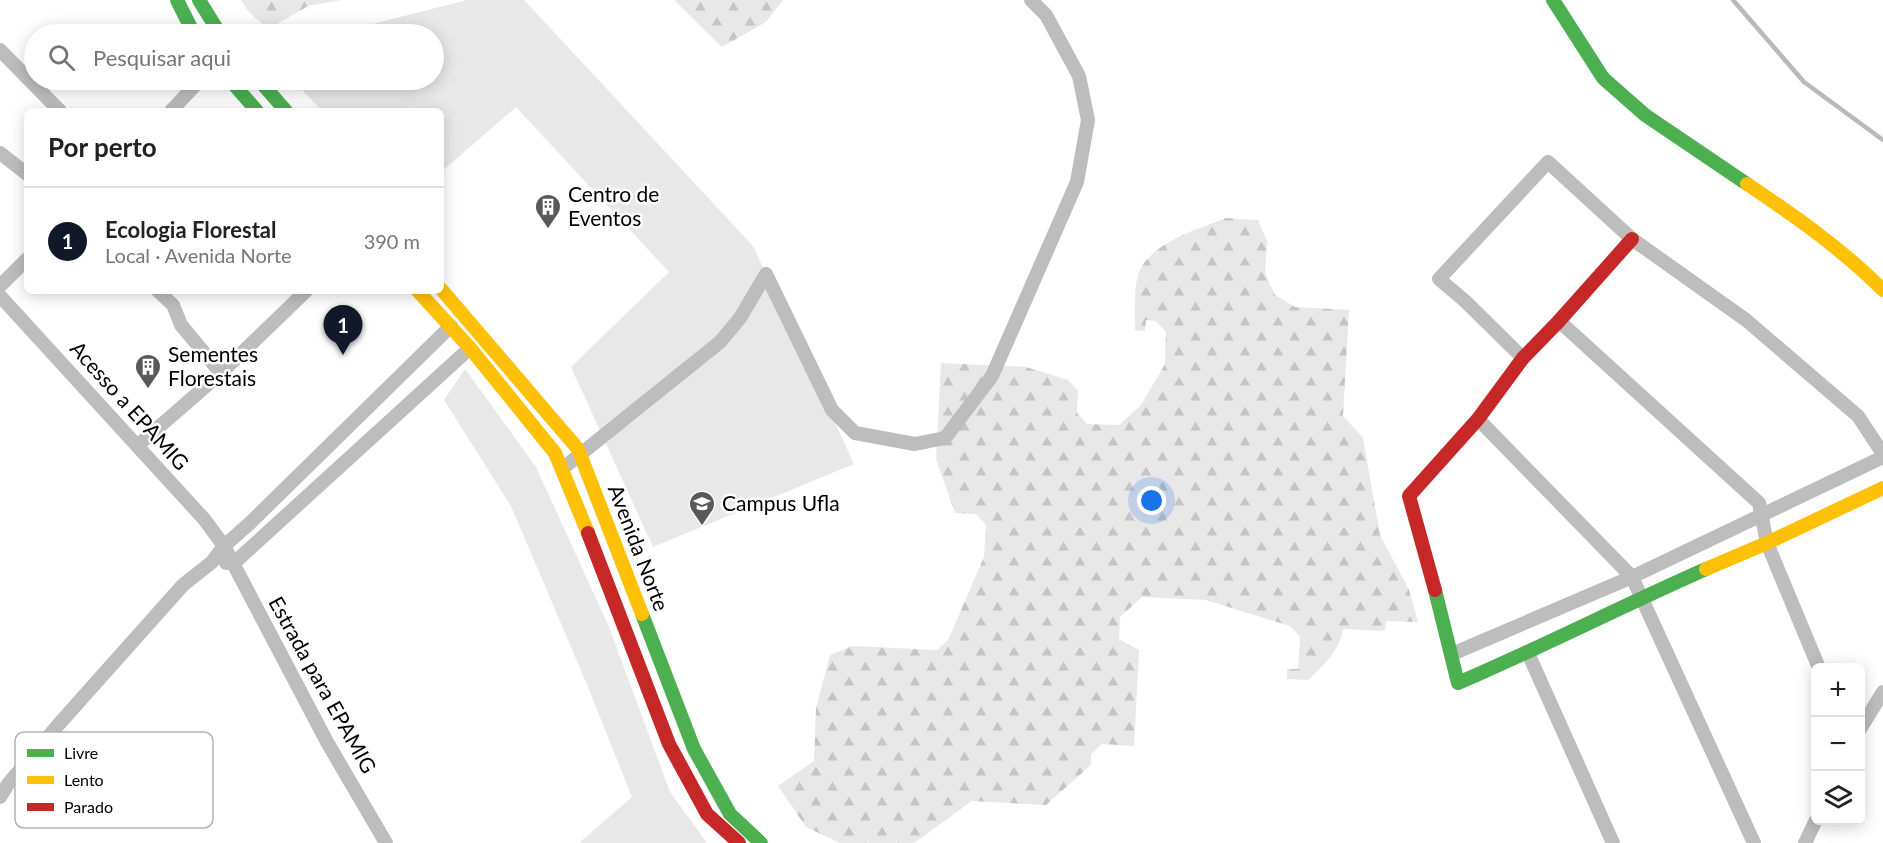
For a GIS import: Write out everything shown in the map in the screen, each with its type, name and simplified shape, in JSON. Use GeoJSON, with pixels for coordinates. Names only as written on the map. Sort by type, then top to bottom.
{"type":"FeatureCollection","features":[{"type":"Feature","properties":{"kind":"street"},"geometry":{"type":"LineString","coordinates":[[177,0],[189,24]]}},
{"type":"Feature","properties":{"kind":"street"},"geometry":{"type":"LineString","coordinates":[[199,0],[214,24]]}},
{"type":"Feature","properties":{"kind":"street"},"geometry":{"type":"LineString","coordinates":[[562,470],[720,342],[740,318],[766,274],[832,410],[855,433],[915,444],[945,438],[992,376],[1077,182],[1088,120],[1079,76],[1046,15],[1031,0]]}},
{"type":"Feature","properties":{"kind":"street"},"geometry":{"type":"LineString","coordinates":[[1553,0],[1604,78],[1645,115],[1782,207],[1862,269],[1883,291]]}},
{"type":"Feature","properties":{"kind":"street"},"geometry":{"type":"LineString","coordinates":[[0,50],[24,74]]}},
{"type":"Feature","properties":{"kind":"street"},"geometry":{"type":"LineString","coordinates":[[39,90],[57,108]]}},
{"type":"Feature","properties":{"kind":"street"},"geometry":{"type":"LineString","coordinates":[[174,108],[191,90]]}},
{"type":"Feature","properties":{"kind":"street"},"geometry":{"type":"LineString","coordinates":[[239,90],[254,108]]}},
{"type":"Feature","properties":{"kind":"street"},"geometry":{"type":"LineString","coordinates":[[268,90],[283,108]]}},
{"type":"Feature","properties":{"kind":"street"},"geometry":{"type":"LineString","coordinates":[[0,153],[24,172]]}},
{"type":"Feature","properties":{"kind":"street"},"geometry":{"type":"LineString","coordinates":[[1452,654],[1632,577],[1883,456],[1858,416],[1746,320],[1632,239],[1548,162],[1439,279],[1523,358]]}},
{"type":"Feature","properties":{"kind":"street"},"geometry":{"type":"LineString","coordinates":[[1632,239],[1523,358],[1479,419],[1409,495],[1458,683],[1883,488]]}},
{"type":"Feature","properties":{"kind":"street"},"geometry":{"type":"LineString","coordinates":[[0,286],[24,262]]}},
{"type":"Feature","properties":{"kind":"street","name":"Avenida Norte"},"geometry":{"type":"LineString","coordinates":[[444,293],[578,449],[694,749],[730,814],[761,843]]}},
{"type":"Feature","properties":{"kind":"street"},"geometry":{"type":"LineString","coordinates":[[162,294],[173,305],[181,325],[221,373]]}},
{"type":"Feature","properties":{"kind":"street"},"geometry":{"type":"LineString","coordinates":[[137,446],[221,373],[303,294]]}},
{"type":"Feature","properties":{"kind":"street","name":"Avenida Norte"},"geometry":{"type":"LineString","coordinates":[[421,294],[470,348],[555,453],[669,744],[707,814],[739,843]]}},
{"type":"Feature","properties":{"kind":"street","name":"Acesso a EPAMIG"},"geometry":{"type":"LineString","coordinates":[[0,296],[204,519],[224,546]]}},
{"type":"Feature","properties":{"kind":"street"},"geometry":{"type":"LineString","coordinates":[[1559,321],[1759,503],[1767,543],[1817,663]]}},
{"type":"Feature","properties":{"kind":"street"},"geometry":{"type":"LineString","coordinates":[[52,732],[183,585],[212,562],[224,546],[451,326]]}},
{"type":"Feature","properties":{"kind":"street"},"geometry":{"type":"LineString","coordinates":[[212,562],[234,563],[470,348]]}},
{"type":"Feature","properties":{"kind":"street"},"geometry":{"type":"LineString","coordinates":[[1479,419],[1632,577],[1754,843]]}},
{"type":"Feature","properties":{"kind":"street"},"geometry":{"type":"LineString","coordinates":[[344,430],[361,447]]}},
{"type":"Feature","properties":{"kind":"street","name":"Estrada para EPAMIG"},"geometry":{"type":"LineString","coordinates":[[224,546],[327,742],[386,843]]}},
{"type":"Feature","properties":{"kind":"street"},"geometry":{"type":"LineString","coordinates":[[1528,652],[1613,843]]}},
{"type":"Feature","properties":{"kind":"street"},"geometry":{"type":"LineString","coordinates":[[1865,721],[1883,692]]}},
{"type":"Feature","properties":{"kind":"street"},"geometry":{"type":"LineString","coordinates":[[0,797],[15,776]]}},
{"type":"Feature","properties":{"kind":"street"},"geometry":{"type":"LineString","coordinates":[[1805,843],[1814,825]]}},
{"type":"Feature","properties":{"kind":"green space"},"geometry":{"type":"Polygon","coordinates":[[[241,0],[341,0],[308,6],[277,24],[262,24],[248,11],[241,0]]]}},
{"type":"Feature","properties":{"kind":"green space"},"geometry":{"type":"Polygon","coordinates":[[[467,0],[524,0],[753,246],[854,464],[653,547],[571,367],[669,272],[516,107],[444,169],[444,108],[319,108],[302,90],[444,90],[444,24],[372,24],[467,0]]]}},
{"type":"Feature","properties":{"kind":"green space"},"geometry":{"type":"Polygon","coordinates":[[[674,0],[783,0],[766,22],[722,47],[674,0]]]}},
{"type":"Feature","properties":{"kind":"green space"},"geometry":{"type":"Polygon","coordinates":[[[1226,218],[1258,220],[1267,241],[1265,273],[1275,295],[1295,307],[1349,310],[1343,416],[1363,438],[1380,535],[1409,590],[1418,622],[1386,621],[1385,631],[1343,629],[1335,650],[1308,680],[1287,679],[1287,669],[1298,669],[1300,637],[1290,626],[1206,600],[1142,597],[1120,617],[1119,639],[1139,650],[1134,746],[1102,744],[1091,754],[1091,765],[1046,805],[972,801],[914,843],[840,843],[806,827],[778,786],[814,761],[816,708],[830,655],[852,646],[937,650],[948,640],[984,557],[986,525],[976,514],[955,513],[936,459],[941,363],[1026,367],[1068,380],[1078,391],[1077,413],[1087,424],[1119,425],[1141,405],[1165,364],[1166,332],[1156,321],[1146,320],[1145,331],[1135,330],[1136,285],[1142,267],[1150,256],[1173,240],[1226,218]]]}},
{"type":"Feature","properties":{"kind":"green space"},"geometry":{"type":"Polygon","coordinates":[[[465,369],[536,467],[609,627],[670,792],[707,843],[579,843],[632,797],[511,506],[444,400],[465,369]]]}},
{"type":"Feature","properties":{"kind":"waterway"},"geometry":{"type":"LineString","coordinates":[[1733,0],[1804,82],[1883,140]]}},
{"type":"Feature","properties":{"kind":"traffic: fast"},"geometry":{"type":"LineString","coordinates":[[177,0],[189,24]]}},
{"type":"Feature","properties":{"kind":"traffic: fast"},"geometry":{"type":"LineString","coordinates":[[199,0],[214,24]]}},
{"type":"Feature","properties":{"kind":"traffic: fast"},"geometry":{"type":"LineString","coordinates":[[1553,0],[1603,78],[1645,115],[1747,184]]}},
{"type":"Feature","properties":{"kind":"traffic: fast"},"geometry":{"type":"LineString","coordinates":[[239,90],[254,108]]}},
{"type":"Feature","properties":{"kind":"traffic: fast"},"geometry":{"type":"LineString","coordinates":[[268,90],[283,108]]}},
{"type":"Feature","properties":{"kind":"traffic: fast"},"geometry":{"type":"LineString","coordinates":[[1435,590],[1458,683],[1706,569]]}},
{"type":"Feature","properties":{"kind":"traffic: fast"},"geometry":{"type":"LineString","coordinates":[[642,614],[694,749],[730,814],[761,843]]}},
{"type":"Feature","properties":{"kind":"traffic: slow"},"geometry":{"type":"LineString","coordinates":[[1747,184],[1818,234],[1883,290]]}},
{"type":"Feature","properties":{"kind":"traffic: slow"},"geometry":{"type":"LineString","coordinates":[[444,293],[578,449],[642,614]]}},
{"type":"Feature","properties":{"kind":"traffic: slow"},"geometry":{"type":"LineString","coordinates":[[421,294],[470,348],[555,453],[588,533]]}},
{"type":"Feature","properties":{"kind":"traffic: slow"},"geometry":{"type":"LineString","coordinates":[[1706,569],[1883,488]]}},
{"type":"Feature","properties":{"kind":"traffic: jam"},"geometry":{"type":"LineString","coordinates":[[1435,590],[1409,496],[1478,419],[1523,358],[1632,239]]}},
{"type":"Feature","properties":{"kind":"traffic: jam"},"geometry":{"type":"LineString","coordinates":[[588,533],[669,744],[707,814],[739,843]]}},
{"type":"Feature","properties":{"kind":"place","name":"Centro de Eventos"},"geometry":{"type":"Point","coordinates":[548,230]}},
{"type":"Feature","properties":{"kind":"place","name":"Ecologia Florestal"},"geometry":{"type":"Point","coordinates":[343,355]}},
{"type":"Feature","properties":{"kind":"place","name":"Sementes Florestais"},"geometry":{"type":"Point","coordinates":[148,390]}},
{"type":"Feature","properties":{"kind":"place","name":"Campus Ufla"},"geometry":{"type":"Point","coordinates":[702,527]}}]}
